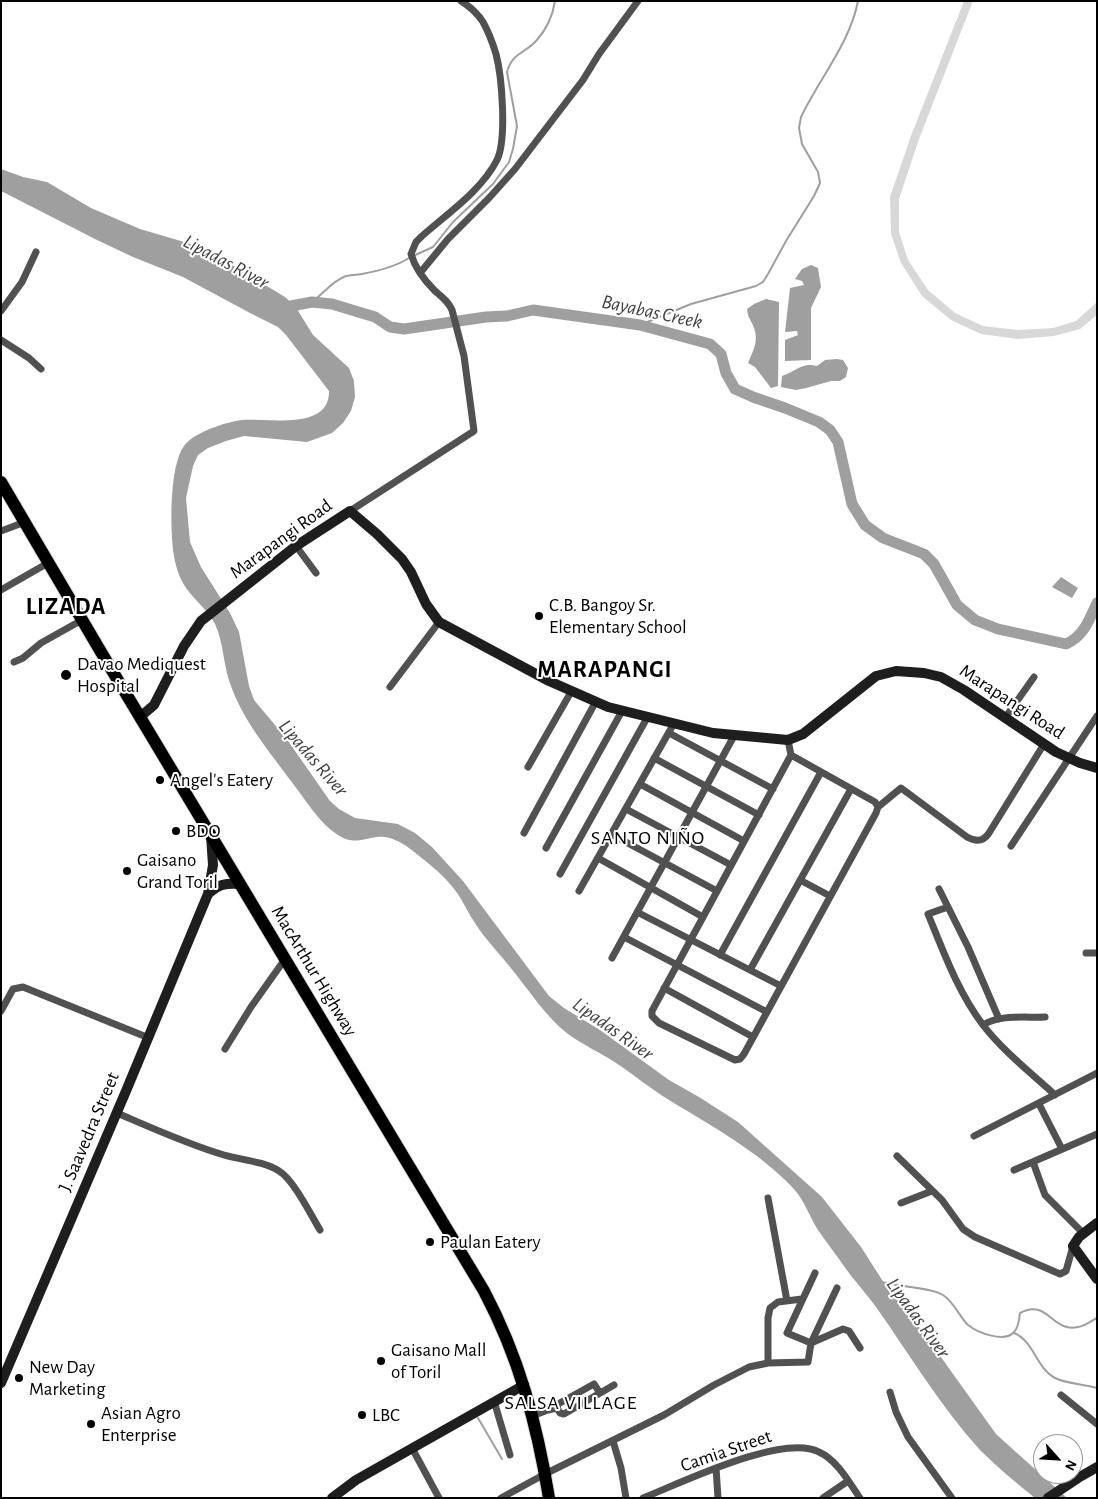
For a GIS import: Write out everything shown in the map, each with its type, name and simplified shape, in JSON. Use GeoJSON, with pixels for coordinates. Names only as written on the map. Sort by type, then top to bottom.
{"type":"FeatureCollection","features":[{"type":"Feature","properties":{"kind":"highway","name":"MacArthur Highway"},"geometry":{"type":"LineString","coordinates":[[1,482],[484,1291],[508,1340],[524,1385],[545,1474],[548,1498]]}},
{"type":"Feature","properties":{"kind":"street"},"geometry":{"type":"LineString","coordinates":[[350,510],[474,431],[466,368],[452,310],[448,303],[430,286],[412,257],[413,248],[422,236],[470,195],[488,175],[502,147],[500,79],[496,54],[482,21],[461,1]]}},
{"type":"Feature","properties":{"kind":"street"},"geometry":{"type":"LineString","coordinates":[[420,272],[448,239],[489,198],[515,168],[583,80],[599,54],[638,1]]}},
{"type":"Feature","properties":{"kind":"street"},"geometry":{"type":"LineString","coordinates":[[1,311],[22,282],[36,252]]}},
{"type":"Feature","properties":{"kind":"street"},"geometry":{"type":"LineString","coordinates":[[1,340],[29,358],[41,369]]}},
{"type":"Feature","properties":{"kind":"street","name":"Marapangi Road"},"geometry":{"type":"LineString","coordinates":[[140,717],[154,705],[190,635],[207,616],[296,546],[350,510],[383,539],[402,559],[411,572],[426,604],[439,622],[571,692],[595,702],[647,718],[671,729],[788,740],[802,734],[876,676],[896,671],[924,673],[941,677],[964,690],[1044,744],[1069,758],[1097,768]]}},
{"type":"Feature","properties":{"kind":"street"},"geometry":{"type":"LineString","coordinates":[[1,530],[25,522]]}},
{"type":"Feature","properties":{"kind":"street"},"geometry":{"type":"LineString","coordinates":[[296,546],[316,573]]}},
{"type":"Feature","properties":{"kind":"street"},"geometry":{"type":"LineString","coordinates":[[1,590],[48,563]]}},
{"type":"Feature","properties":{"kind":"street"},"geometry":{"type":"LineString","coordinates":[[14,662],[23,658],[37,646],[82,620]]}},
{"type":"Feature","properties":{"kind":"street"},"geometry":{"type":"LineString","coordinates":[[390,687],[439,622]]}},
{"type":"Feature","properties":{"kind":"street"},"geometry":{"type":"LineString","coordinates":[[1005,718],[1034,676]]}},
{"type":"Feature","properties":{"kind":"street"},"geometry":{"type":"LineString","coordinates":[[528,767],[571,692]]}},
{"type":"Feature","properties":{"kind":"street"},"geometry":{"type":"LineString","coordinates":[[524,833],[595,702]]}},
{"type":"Feature","properties":{"kind":"street"},"geometry":{"type":"LineString","coordinates":[[546,848],[622,711]]}},
{"type":"Feature","properties":{"kind":"street"},"geometry":{"type":"LineString","coordinates":[[1011,846],[1097,716]]}},
{"type":"Feature","properties":{"kind":"street"},"geometry":{"type":"LineString","coordinates":[[560,874],[647,718]]}},
{"type":"Feature","properties":{"kind":"street"},"geometry":{"type":"LineString","coordinates":[[579,891],[671,729],[720,761],[773,789]]}},
{"type":"Feature","properties":{"kind":"street"},"geometry":{"type":"LineString","coordinates":[[612,958],[734,736]]}},
{"type":"Feature","properties":{"kind":"street"},"geometry":{"type":"LineString","coordinates":[[788,740],[791,756],[652,1011],[652,1016],[659,1023],[735,1060],[742,1057],[878,807],[901,788],[966,837],[981,841],[989,833],[1044,744]]}},
{"type":"Feature","properties":{"kind":"street"},"geometry":{"type":"LineString","coordinates":[[791,756],[875,802],[878,807]]}},
{"type":"Feature","properties":{"kind":"street"},"geometry":{"type":"LineString","coordinates":[[654,758],[758,815]]}},
{"type":"Feature","properties":{"kind":"street"},"geometry":{"type":"LineString","coordinates":[[720,955],[821,772]]}},
{"type":"Feature","properties":{"kind":"street"},"geometry":{"type":"LineString","coordinates":[[640,784],[744,841]]}},
{"type":"Feature","properties":{"kind":"street"},"geometry":{"type":"LineString","coordinates":[[750,970],[851,789]]}},
{"type":"Feature","properties":{"kind":"street"},"geometry":{"type":"LineString","coordinates":[[626,809],[731,865]]}},
{"type":"Feature","properties":{"kind":"street"},"geometry":{"type":"LineString","coordinates":[[612,834],[717,891]]}},
{"type":"Feature","properties":{"kind":"street","name":"J. Saavedra Street"},"geometry":{"type":"LineString","coordinates":[[1,1383],[117,1113],[208,894],[212,865],[211,835]]}},
{"type":"Feature","properties":{"kind":"street"},"geometry":{"type":"LineString","coordinates":[[598,858],[703,917]]}},
{"type":"Feature","properties":{"kind":"street"},"geometry":{"type":"LineString","coordinates":[[800,880],[830,896]]}},
{"type":"Feature","properties":{"kind":"street"},"geometry":{"type":"LineString","coordinates":[[208,894],[220,884],[240,884]]}},
{"type":"Feature","properties":{"kind":"street"},"geometry":{"type":"LineString","coordinates":[[939,889],[999,1019]]}},
{"type":"Feature","properties":{"kind":"street"},"geometry":{"type":"LineString","coordinates":[[948,906],[928,914],[954,977],[970,1006],[999,1043],[1055,1095]]}},
{"type":"Feature","properties":{"kind":"street"},"geometry":{"type":"LineString","coordinates":[[637,912],[781,986]]}},
{"type":"Feature","properties":{"kind":"street"},"geometry":{"type":"LineString","coordinates":[[624,937],[767,1012]]}},
{"type":"Feature","properties":{"kind":"street"},"geometry":{"type":"LineString","coordinates":[[1086,953],[1097,953]]}},
{"type":"Feature","properties":{"kind":"street"},"geometry":{"type":"LineString","coordinates":[[225,1049],[251,1007],[285,959]]}},
{"type":"Feature","properties":{"kind":"street"},"geometry":{"type":"LineString","coordinates":[[1,1011],[13,989],[22,987],[148,1038]]}},
{"type":"Feature","properties":{"kind":"street"},"geometry":{"type":"LineString","coordinates":[[664,988],[753,1037]]}},
{"type":"Feature","properties":{"kind":"street"},"geometry":{"type":"LineString","coordinates":[[983,1025],[989,1021],[999,1019],[1045,1017]]}},
{"type":"Feature","properties":{"kind":"street"},"geometry":{"type":"LineString","coordinates":[[974,1136],[1097,1073]]}},
{"type":"Feature","properties":{"kind":"street"},"geometry":{"type":"LineString","coordinates":[[1038,1104],[1062,1149]]}},
{"type":"Feature","properties":{"kind":"street"},"geometry":{"type":"LineString","coordinates":[[117,1113],[178,1140],[280,1171],[291,1184],[320,1230]]}},
{"type":"Feature","properties":{"kind":"street"},"geometry":{"type":"LineString","coordinates":[[1014,1170],[1097,1134]]}},
{"type":"Feature","properties":{"kind":"street"},"geometry":{"type":"LineString","coordinates":[[897,1156],[951,1211],[963,1229],[969,1234],[1057,1273],[1063,1274],[1066,1271],[1076,1240],[1097,1223]]}},
{"type":"Feature","properties":{"kind":"street"},"geometry":{"type":"LineString","coordinates":[[1034,1162],[1045,1195],[1083,1233]]}},
{"type":"Feature","properties":{"kind":"street"},"geometry":{"type":"LineString","coordinates":[[901,1203],[932,1191]]}},
{"type":"Feature","properties":{"kind":"street"},"geometry":{"type":"LineString","coordinates":[[768,1198],[786,1300]]}},
{"type":"Feature","properties":{"kind":"street"},"geometry":{"type":"LineString","coordinates":[[1073,1246],[1097,1279]]}},
{"type":"Feature","properties":{"kind":"street"},"geometry":{"type":"LineString","coordinates":[[815,1273],[787,1333],[811,1343],[843,1329],[849,1332],[860,1348]]}},
{"type":"Feature","properties":{"kind":"street"},"geometry":{"type":"LineString","coordinates":[[501,1498],[664,1415],[739,1372],[757,1364],[808,1362],[811,1343],[837,1288]]}},
{"type":"Feature","properties":{"kind":"street"},"geometry":{"type":"LineString","coordinates":[[768,1363],[768,1312],[774,1304],[786,1300],[802,1299]]}},
{"type":"Feature","properties":{"kind":"street"},"geometry":{"type":"LineString","coordinates":[[532,1416],[557,1408],[558,1404],[594,1384],[600,1393]]}},
{"type":"Feature","properties":{"kind":"street"},"geometry":{"type":"LineString","coordinates":[[332,1498],[356,1480],[524,1385]]}},
{"type":"Feature","properties":{"kind":"street"},"geometry":{"type":"LineString","coordinates":[[557,1408],[560,1413],[564,1414],[614,1385]]}},
{"type":"Feature","properties":{"kind":"street"},"geometry":{"type":"LineString","coordinates":[[890,1392],[900,1424],[952,1498]]}},
{"type":"Feature","properties":{"kind":"street"},"geometry":{"type":"LineString","coordinates":[[1061,1395],[1097,1424]]}},
{"type":"Feature","properties":{"kind":"street"},"geometry":{"type":"LineString","coordinates":[[494,1401],[510,1455]]}},
{"type":"Feature","properties":{"kind":"street"},"geometry":{"type":"LineString","coordinates":[[613,1441],[621,1468],[626,1498]]}},
{"type":"Feature","properties":{"kind":"street","name":"Camia Street"},"geometry":{"type":"LineString","coordinates":[[643,1498],[716,1468],[782,1448],[803,1447],[821,1452],[836,1466],[860,1498]]}},
{"type":"Feature","properties":{"kind":"street"},"geometry":{"type":"LineString","coordinates":[[412,1448],[439,1498]]}},
{"type":"Feature","properties":{"kind":"street"},"geometry":{"type":"LineString","coordinates":[[1048,1498],[1097,1467]]}},
{"type":"Feature","properties":{"kind":"street"},"geometry":{"type":"LineString","coordinates":[[716,1468],[718,1498]]}},
{"type":"Feature","properties":{"kind":"street"},"geometry":{"type":"LineString","coordinates":[[823,1498],[848,1481]]}},
{"type":"Feature","properties":{"kind":"shaded area"},"geometry":{"type":"Polygon","coordinates":[[[964,1],[973,1],[919,139],[899,199],[899,232],[908,260],[928,290],[955,313],[983,326],[1018,330],[1053,328],[1076,321],[1097,302],[1097,315],[1080,329],[1054,336],[1018,339],[981,334],[951,320],[922,296],[901,263],[891,234],[890,197],[911,136],[964,1]]]}},
{"type":"Feature","properties":{"kind":"water","name":"Lipadas River"},"geometry":{"type":"Polygon","coordinates":[[[1,169],[23,177],[47,182],[91,208],[140,229],[191,244],[212,253],[285,297],[295,306],[313,335],[349,368],[354,381],[355,397],[351,411],[343,423],[332,433],[307,442],[244,436],[208,448],[198,455],[193,466],[186,498],[190,542],[201,567],[230,613],[239,632],[249,686],[254,700],[286,738],[330,801],[339,809],[355,818],[398,824],[415,833],[432,847],[463,881],[549,996],[669,1080],[738,1122],[822,1197],[861,1247],[884,1283],[923,1332],[996,1434],[1033,1467],[1033,1484],[1051,1484],[1067,1498],[1035,1498],[980,1450],[938,1398],[876,1307],[821,1235],[797,1193],[780,1175],[734,1140],[662,1096],[616,1063],[574,1038],[560,1027],[483,935],[453,888],[436,870],[413,851],[387,837],[358,841],[344,838],[331,830],[313,810],[250,724],[236,699],[228,678],[215,624],[179,576],[175,561],[171,515],[173,483],[179,455],[184,446],[195,436],[219,425],[235,421],[296,420],[309,417],[319,412],[327,404],[329,391],[278,327],[183,277],[97,240],[1,191],[1,169]]]}},
{"type":"Feature","properties":{"kind":"water"},"geometry":{"type":"Polygon","coordinates":[[[811,265],[818,268],[821,287],[811,308],[811,360],[785,361],[785,340],[798,335],[797,331],[785,332],[790,288],[804,285],[802,281],[795,279],[802,269],[811,265]]]}},
{"type":"Feature","properties":{"kind":"water"},"geometry":{"type":"Polygon","coordinates":[[[766,299],[779,302],[778,386],[771,388],[755,367],[748,363],[755,346],[756,337],[747,309],[766,299]]]}},
{"type":"Feature","properties":{"kind":"water"},"geometry":{"type":"Polygon","coordinates":[[[825,360],[843,360],[848,368],[846,377],[840,381],[831,381],[796,390],[781,387],[782,376],[803,366],[817,366],[825,360]]]}},
{"type":"Feature","properties":{"kind":"water"},"geometry":{"type":"Polygon","coordinates":[[[1061,577],[1078,588],[1072,598],[1052,587],[1061,577]]]}},
{"type":"Feature","properties":{"kind":"waterway"},"geometry":{"type":"LineString","coordinates":[[413,256],[433,247],[453,222],[493,184],[509,162],[517,126],[507,72],[515,57],[532,45],[543,32],[551,17],[555,1]]}},
{"type":"Feature","properties":{"kind":"waterway"},"geometry":{"type":"LineString","coordinates":[[640,325],[691,304],[756,286],[763,282],[820,183],[818,172],[802,144],[799,128],[801,117],[848,32],[858,1]]}},
{"type":"Feature","properties":{"kind":"waterway"},"geometry":{"type":"LineString","coordinates":[[312,302],[341,278],[386,268],[409,258]]}},
{"type":"Feature","properties":{"kind":"waterway","name":"Bayabas Creek"},"geometry":{"type":"LineString","coordinates":[[281,308],[312,302],[332,304],[375,317],[390,327],[404,329],[486,317],[507,316],[533,310],[640,325],[710,344],[721,354],[726,373],[735,389],[819,422],[830,430],[838,442],[852,504],[865,525],[883,538],[924,554],[934,564],[957,605],[975,620],[998,629],[1066,644],[1082,632],[1097,603]]}},
{"type":"Feature","properties":{"kind":"waterway","name":"Lipadas River"},"geometry":{"type":"LineString","coordinates":[[882,1282],[938,1292],[950,1301],[968,1325],[991,1336],[1004,1337],[1010,1335],[1017,1328],[1020,1313],[1029,1310],[1044,1312],[1069,1328],[1086,1325],[1097,1318]]}},
{"type":"Feature","properties":{"kind":"waterway"},"geometry":{"type":"LineString","coordinates":[[1014,1333],[1026,1342],[1043,1368],[1055,1378],[1065,1382],[1097,1388]]}},
{"type":"Feature","properties":{"kind":"waterway"},"geometry":{"type":"LineString","coordinates":[[478,1418],[502,1459]]}},
{"type":"Feature","properties":{"kind":"place","name":"C.B. Bangoy Sr. Elementary School"},"geometry":{"type":"Point","coordinates":[539,616]}},
{"type":"Feature","properties":{"kind":"place","name":"Davao Mediquest Hospital"},"geometry":{"type":"Point","coordinates":[66,675]}},
{"type":"Feature","properties":{"kind":"place","name":"Angel's Eatery"},"geometry":{"type":"Point","coordinates":[160,780]}},
{"type":"Feature","properties":{"kind":"place","name":"BDO"},"geometry":{"type":"Point","coordinates":[176,831]}},
{"type":"Feature","properties":{"kind":"place","name":"Gaisano Grand Toril"},"geometry":{"type":"Point","coordinates":[127,871]}},
{"type":"Feature","properties":{"kind":"place","name":"Paulan Eatery"},"geometry":{"type":"Point","coordinates":[430,1242]}},
{"type":"Feature","properties":{"kind":"place","name":"Gaisano Mall of Toril"},"geometry":{"type":"Point","coordinates":[381,1361]}},
{"type":"Feature","properties":{"kind":"place","name":"New Day Marketing"},"geometry":{"type":"Point","coordinates":[19,1378]}},
{"type":"Feature","properties":{"kind":"place","name":"LBC"},"geometry":{"type":"Point","coordinates":[362,1415]}},
{"type":"Feature","properties":{"kind":"place","name":"Asian Agro Enterprise"},"geometry":{"type":"Point","coordinates":[91,1424]}},
{"type":"Feature","properties":{"kind":"district","name":"LIZADA"},"geometry":{"type":"Point","coordinates":[66,607]}},
{"type":"Feature","properties":{"kind":"district","name":"MARAPANGI"},"geometry":{"type":"Point","coordinates":[605,670]}},
{"type":"Feature","properties":{"kind":"district","name":"SANTO NIÑO"},"geometry":{"type":"Point","coordinates":[648,838]}},
{"type":"Feature","properties":{"kind":"district","name":"SALSA VILLAGE"},"geometry":{"type":"Point","coordinates":[571,1403]}}]}
